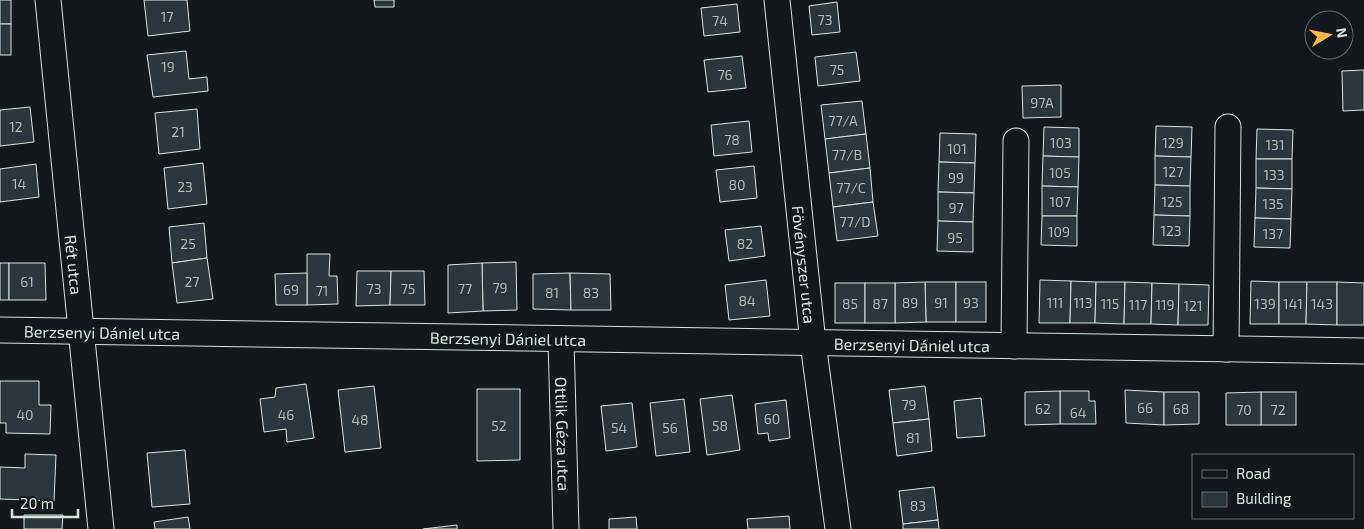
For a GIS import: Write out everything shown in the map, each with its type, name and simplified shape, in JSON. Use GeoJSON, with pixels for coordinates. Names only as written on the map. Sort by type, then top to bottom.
{"type":"FeatureCollection","features":[{"type":"Feature","properties":{"kind":"street","name":"Rét utca"},"geometry":{"type":"LineString","coordinates":[[48,0],[101,529]]}},
{"type":"Feature","properties":{"kind":"street","name":"Fövényszer utca"},"geometry":{"type":"LineString","coordinates":[[777,0],[814,342],[838,529]]}},
{"type":"Feature","properties":{"kind":"street"},"geometry":{"type":"LineString","coordinates":[[1226,349],[1228,127]]}},
{"type":"Feature","properties":{"kind":"street","name":"Berzsenyi Dániel utca"},"geometry":{"type":"LineString","coordinates":[[1014,346],[1016,140]]}},
{"type":"Feature","properties":{"kind":"street","name":"Berzsenyi Dániel utca"},"geometry":{"type":"LineString","coordinates":[[0,330],[1364,351]]}},
{"type":"Feature","properties":{"kind":"street","name":"Ottlik Géza utca"},"geometry":{"type":"LineString","coordinates":[[561,339],[566,529]]}},
{"type":"Feature","properties":{"kind":"building"},"geometry":{"type":"Polygon","coordinates":[[[0,0],[11,0],[11,24],[0,24],[0,0]]]}},
{"type":"Feature","properties":{"kind":"building"},"geometry":{"type":"Polygon","coordinates":[[[144,0],[187,0],[190,31],[148,36],[144,0]]]}},
{"type":"Feature","properties":{"kind":"building"},"geometry":{"type":"Polygon","coordinates":[[[374,0],[394,0],[394,7],[375,7],[374,0]]]}},
{"type":"Feature","properties":{"kind":"building"},"geometry":{"type":"Polygon","coordinates":[[[837,2],[840,32],[812,35],[809,6],[837,2]]]}},
{"type":"Feature","properties":{"kind":"building"},"geometry":{"type":"Polygon","coordinates":[[[737,4],[740,32],[704,36],[701,8],[737,4]]]}},
{"type":"Feature","properties":{"kind":"building"},"geometry":{"type":"Polygon","coordinates":[[[0,24],[11,24],[11,55],[0,55],[0,24]]]}},
{"type":"Feature","properties":{"kind":"building"},"geometry":{"type":"Polygon","coordinates":[[[186,51],[189,79],[207,77],[208,91],[153,97],[147,55],[186,51]]]}},
{"type":"Feature","properties":{"kind":"building"},"geometry":{"type":"Polygon","coordinates":[[[856,52],[860,81],[818,86],[815,57],[856,52]]]}},
{"type":"Feature","properties":{"kind":"building"},"geometry":{"type":"Polygon","coordinates":[[[742,56],[746,88],[708,92],[704,60],[742,56]]]}},
{"type":"Feature","properties":{"kind":"building"},"geometry":{"type":"Polygon","coordinates":[[[1364,70],[1364,110],[1343,111],[1342,71],[1364,70]]]}},
{"type":"Feature","properties":{"kind":"building"},"geometry":{"type":"Polygon","coordinates":[[[1061,85],[1061,117],[1023,118],[1022,86],[1061,85]]]}},
{"type":"Feature","properties":{"kind":"building"},"geometry":{"type":"Polygon","coordinates":[[[862,101],[866,134],[825,139],[821,105],[862,101]]]}},
{"type":"Feature","properties":{"kind":"building"},"geometry":{"type":"Polygon","coordinates":[[[30,107],[34,142],[0,146],[0,110],[30,107]]]}},
{"type":"Feature","properties":{"kind":"building"},"geometry":{"type":"Polygon","coordinates":[[[197,109],[200,149],[159,154],[155,113],[197,109]]]}},
{"type":"Feature","properties":{"kind":"building"},"geometry":{"type":"Polygon","coordinates":[[[749,121],[752,152],[714,156],[711,125],[749,121]]]}},
{"type":"Feature","properties":{"kind":"building"},"geometry":{"type":"Polygon","coordinates":[[[1156,126],[1192,127],[1191,157],[1155,156],[1156,126]]]}},
{"type":"Feature","properties":{"kind":"building"},"geometry":{"type":"Polygon","coordinates":[[[1044,127],[1079,128],[1079,157],[1043,156],[1044,127]]]}},
{"type":"Feature","properties":{"kind":"building"},"geometry":{"type":"Polygon","coordinates":[[[1257,129],[1293,130],[1292,159],[1256,159],[1257,129]]]}},
{"type":"Feature","properties":{"kind":"building"},"geometry":{"type":"Polygon","coordinates":[[[940,133],[976,134],[975,163],[939,162],[940,133]]]}},
{"type":"Feature","properties":{"kind":"building"},"geometry":{"type":"Polygon","coordinates":[[[866,134],[870,168],[829,173],[825,139],[866,134]]]}},
{"type":"Feature","properties":{"kind":"building"},"geometry":{"type":"Polygon","coordinates":[[[1043,156],[1079,157],[1078,187],[1042,186],[1043,156]]]}},
{"type":"Feature","properties":{"kind":"building"},"geometry":{"type":"Polygon","coordinates":[[[1155,156],[1191,157],[1190,186],[1155,185],[1155,156]]]}},
{"type":"Feature","properties":{"kind":"building"},"geometry":{"type":"Polygon","coordinates":[[[1256,159],[1292,159],[1292,189],[1256,188],[1256,159]]]}},
{"type":"Feature","properties":{"kind":"building"},"geometry":{"type":"Polygon","coordinates":[[[939,162],[975,163],[974,193],[938,192],[939,162]]]}},
{"type":"Feature","properties":{"kind":"building"},"geometry":{"type":"Polygon","coordinates":[[[203,163],[207,204],[168,209],[164,168],[203,163]]]}},
{"type":"Feature","properties":{"kind":"building"},"geometry":{"type":"Polygon","coordinates":[[[36,164],[39,197],[0,202],[0,169],[36,164]]]}},
{"type":"Feature","properties":{"kind":"building"},"geometry":{"type":"Polygon","coordinates":[[[754,166],[757,198],[720,202],[716,170],[754,166]]]}},
{"type":"Feature","properties":{"kind":"building"},"geometry":{"type":"Polygon","coordinates":[[[870,168],[873,202],[833,207],[829,173],[870,168]]]}},
{"type":"Feature","properties":{"kind":"building"},"geometry":{"type":"Polygon","coordinates":[[[1155,185],[1190,186],[1190,216],[1154,215],[1155,185]]]}},
{"type":"Feature","properties":{"kind":"building"},"geometry":{"type":"Polygon","coordinates":[[[1042,186],[1078,187],[1077,216],[1042,216],[1042,186]]]}},
{"type":"Feature","properties":{"kind":"building"},"geometry":{"type":"Polygon","coordinates":[[[1256,188],[1292,189],[1291,219],[1255,218],[1256,188]]]}},
{"type":"Feature","properties":{"kind":"building"},"geometry":{"type":"Polygon","coordinates":[[[938,192],[974,193],[973,222],[938,221],[938,192]]]}},
{"type":"Feature","properties":{"kind":"building"},"geometry":{"type":"Polygon","coordinates":[[[873,202],[878,236],[837,241],[833,207],[873,202]]]}},
{"type":"Feature","properties":{"kind":"building"},"geometry":{"type":"Polygon","coordinates":[[[1154,215],[1190,216],[1189,246],[1153,245],[1154,215]]]}},
{"type":"Feature","properties":{"kind":"building"},"geometry":{"type":"Polygon","coordinates":[[[1042,216],[1077,216],[1077,246],[1041,245],[1042,216]]]}},
{"type":"Feature","properties":{"kind":"building"},"geometry":{"type":"Polygon","coordinates":[[[1255,218],[1291,219],[1290,248],[1254,247],[1255,218]]]}},
{"type":"Feature","properties":{"kind":"building"},"geometry":{"type":"Polygon","coordinates":[[[938,221],[973,222],[973,252],[937,251],[938,221]]]}},
{"type":"Feature","properties":{"kind":"building"},"geometry":{"type":"Polygon","coordinates":[[[204,223],[207,258],[172,263],[169,227],[204,223]]]}},
{"type":"Feature","properties":{"kind":"building"},"geometry":{"type":"Polygon","coordinates":[[[761,226],[765,256],[729,261],[725,230],[761,226]]]}},
{"type":"Feature","properties":{"kind":"building"},"geometry":{"type":"Polygon","coordinates":[[[307,254],[330,254],[329,276],[337,276],[338,304],[307,305],[307,254]]]}},
{"type":"Feature","properties":{"kind":"building"},"geometry":{"type":"Polygon","coordinates":[[[207,258],[213,299],[177,303],[172,263],[207,258]]]}},
{"type":"Feature","properties":{"kind":"building"},"geometry":{"type":"Polygon","coordinates":[[[516,262],[517,310],[483,311],[482,263],[516,262]]]}},
{"type":"Feature","properties":{"kind":"building"},"geometry":{"type":"Polygon","coordinates":[[[0,263],[9,263],[9,300],[0,300],[0,263]]]}},
{"type":"Feature","properties":{"kind":"building"},"geometry":{"type":"Polygon","coordinates":[[[9,263],[45,263],[46,300],[9,300],[9,263]]]}},
{"type":"Feature","properties":{"kind":"building"},"geometry":{"type":"Polygon","coordinates":[[[482,263],[483,311],[448,313],[448,265],[482,263]]]}},
{"type":"Feature","properties":{"kind":"building"},"geometry":{"type":"Polygon","coordinates":[[[357,271],[391,271],[390,305],[356,306],[357,271]]]}},
{"type":"Feature","properties":{"kind":"building"},"geometry":{"type":"Polygon","coordinates":[[[391,271],[424,271],[425,305],[390,305],[391,271]]]}},
{"type":"Feature","properties":{"kind":"building"},"geometry":{"type":"Polygon","coordinates":[[[307,273],[307,305],[276,305],[275,274],[307,273]]]}},
{"type":"Feature","properties":{"kind":"building"},"geometry":{"type":"Polygon","coordinates":[[[570,273],[571,310],[533,309],[533,274],[570,273]]]}},
{"type":"Feature","properties":{"kind":"building"},"geometry":{"type":"Polygon","coordinates":[[[570,273],[610,274],[611,310],[571,310],[570,273]]]}},
{"type":"Feature","properties":{"kind":"building"},"geometry":{"type":"Polygon","coordinates":[[[766,280],[770,316],[729,320],[725,285],[766,280]]]}},
{"type":"Feature","properties":{"kind":"building"},"geometry":{"type":"Polygon","coordinates":[[[1040,280],[1071,281],[1070,323],[1039,323],[1040,280]]]}},
{"type":"Feature","properties":{"kind":"building"},"geometry":{"type":"Polygon","coordinates":[[[1071,281],[1096,282],[1095,323],[1070,323],[1071,281]]]}},
{"type":"Feature","properties":{"kind":"building"},"geometry":{"type":"Polygon","coordinates":[[[1251,281],[1279,282],[1279,324],[1250,324],[1251,281]]]}},
{"type":"Feature","properties":{"kind":"building"},"geometry":{"type":"Polygon","coordinates":[[[925,282],[956,282],[956,322],[926,322],[925,282]]]}},
{"type":"Feature","properties":{"kind":"building"},"geometry":{"type":"Polygon","coordinates":[[[925,282],[926,322],[895,323],[895,283],[925,282]]]}},
{"type":"Feature","properties":{"kind":"building"},"geometry":{"type":"Polygon","coordinates":[[[956,282],[986,282],[986,322],[956,322],[956,282]]]}},
{"type":"Feature","properties":{"kind":"building"},"geometry":{"type":"Polygon","coordinates":[[[1096,282],[1125,282],[1124,324],[1095,323],[1096,282]]]}},
{"type":"Feature","properties":{"kind":"building"},"geometry":{"type":"Polygon","coordinates":[[[1125,282],[1152,283],[1151,324],[1124,324],[1125,282]]]}},
{"type":"Feature","properties":{"kind":"building"},"geometry":{"type":"Polygon","coordinates":[[[1279,282],[1307,282],[1306,324],[1279,324],[1279,282]]]}},
{"type":"Feature","properties":{"kind":"building"},"geometry":{"type":"Polygon","coordinates":[[[1307,282],[1337,282],[1337,325],[1306,324],[1307,282]]]}},
{"type":"Feature","properties":{"kind":"building"},"geometry":{"type":"Polygon","coordinates":[[[1337,282],[1364,283],[1364,325],[1337,325],[1337,282]]]}},
{"type":"Feature","properties":{"kind":"building"},"geometry":{"type":"Polygon","coordinates":[[[835,283],[865,283],[865,323],[835,323],[835,283]]]}},
{"type":"Feature","properties":{"kind":"building"},"geometry":{"type":"Polygon","coordinates":[[[865,283],[895,283],[895,323],[865,323],[865,283]]]}},
{"type":"Feature","properties":{"kind":"building"},"geometry":{"type":"Polygon","coordinates":[[[1152,283],[1179,284],[1178,325],[1151,324],[1152,283]]]}},
{"type":"Feature","properties":{"kind":"building"},"geometry":{"type":"Polygon","coordinates":[[[1179,284],[1209,285],[1208,325],[1178,325],[1179,284]]]}},
{"type":"Feature","properties":{"kind":"building"},"geometry":{"type":"Polygon","coordinates":[[[0,381],[39,381],[39,405],[51,405],[50,434],[6,433],[6,423],[0,423],[0,381]]]}},
{"type":"Feature","properties":{"kind":"building"},"geometry":{"type":"Polygon","coordinates":[[[306,384],[314,438],[287,442],[286,429],[264,432],[260,399],[275,397],[276,388],[306,384]]]}},
{"type":"Feature","properties":{"kind":"building"},"geometry":{"type":"Polygon","coordinates":[[[374,386],[381,448],[345,452],[338,390],[374,386]]]}},
{"type":"Feature","properties":{"kind":"building"},"geometry":{"type":"Polygon","coordinates":[[[925,386],[929,419],[893,423],[889,390],[925,386]]]}},
{"type":"Feature","properties":{"kind":"building"},"geometry":{"type":"Polygon","coordinates":[[[477,389],[520,389],[520,460],[477,461],[477,389]]]}},
{"type":"Feature","properties":{"kind":"building"},"geometry":{"type":"Polygon","coordinates":[[[1125,390],[1164,392],[1164,425],[1126,423],[1125,390]]]}},
{"type":"Feature","properties":{"kind":"building"},"geometry":{"type":"Polygon","coordinates":[[[1060,391],[1089,391],[1089,401],[1095,401],[1096,424],[1060,424],[1060,391]]]}},
{"type":"Feature","properties":{"kind":"building"},"geometry":{"type":"Polygon","coordinates":[[[1060,391],[1060,424],[1025,425],[1025,392],[1060,391]]]}},
{"type":"Feature","properties":{"kind":"building"},"geometry":{"type":"Polygon","coordinates":[[[1164,392],[1199,392],[1199,424],[1164,425],[1164,392]]]}},
{"type":"Feature","properties":{"kind":"building"},"geometry":{"type":"Polygon","coordinates":[[[1261,392],[1296,392],[1296,425],[1261,425],[1261,392]]]}},
{"type":"Feature","properties":{"kind":"building"},"geometry":{"type":"Polygon","coordinates":[[[1261,392],[1261,425],[1226,425],[1226,393],[1261,392]]]}},
{"type":"Feature","properties":{"kind":"building"},"geometry":{"type":"Polygon","coordinates":[[[732,395],[740,450],[707,455],[700,399],[732,395]]]}},
{"type":"Feature","properties":{"kind":"building"},"geometry":{"type":"Polygon","coordinates":[[[981,398],[985,436],[957,438],[954,401],[981,398]]]}},
{"type":"Feature","properties":{"kind":"building"},"geometry":{"type":"Polygon","coordinates":[[[684,399],[690,452],[656,456],[650,403],[684,399]]]}},
{"type":"Feature","properties":{"kind":"building"},"geometry":{"type":"Polygon","coordinates":[[[786,400],[790,438],[769,441],[768,433],[758,434],[755,404],[786,400]]]}},
{"type":"Feature","properties":{"kind":"building"},"geometry":{"type":"Polygon","coordinates":[[[632,403],[637,447],[606,451],[601,406],[632,403]]]}},
{"type":"Feature","properties":{"kind":"building"},"geometry":{"type":"Polygon","coordinates":[[[929,419],[932,451],[897,456],[893,423],[929,419]]]}},
{"type":"Feature","properties":{"kind":"building"},"geometry":{"type":"Polygon","coordinates":[[[185,450],[190,504],[152,507],[147,453],[185,450]]]}},
{"type":"Feature","properties":{"kind":"building"},"geometry":{"type":"Polygon","coordinates":[[[25,454],[56,455],[54,501],[0,499],[0,467],[25,468],[25,454]]]}},
{"type":"Feature","properties":{"kind":"building"},"geometry":{"type":"Polygon","coordinates":[[[934,487],[938,520],[903,524],[899,491],[934,487]]]}},
{"type":"Feature","properties":{"kind":"building"},"geometry":{"type":"Polygon","coordinates":[[[24,515],[63,515],[62,529],[24,529],[24,515]]]}},
{"type":"Feature","properties":{"kind":"building"},"geometry":{"type":"Polygon","coordinates":[[[789,516],[790,529],[748,529],[747,519],[789,516]]]}},
{"type":"Feature","properties":{"kind":"building"},"geometry":{"type":"Polygon","coordinates":[[[188,517],[190,529],[155,529],[154,522],[188,517]]]}},
{"type":"Feature","properties":{"kind":"building"},"geometry":{"type":"Polygon","coordinates":[[[636,517],[637,529],[609,529],[609,519],[636,517]]]}},
{"type":"Feature","properties":{"kind":"building"},"geometry":{"type":"Polygon","coordinates":[[[938,520],[939,529],[903,529],[903,524],[938,520]]]}},
{"type":"Feature","properties":{"kind":"building"},"geometry":{"type":"Polygon","coordinates":[[[457,525],[457,529],[423,529],[457,525]]]}}]}
